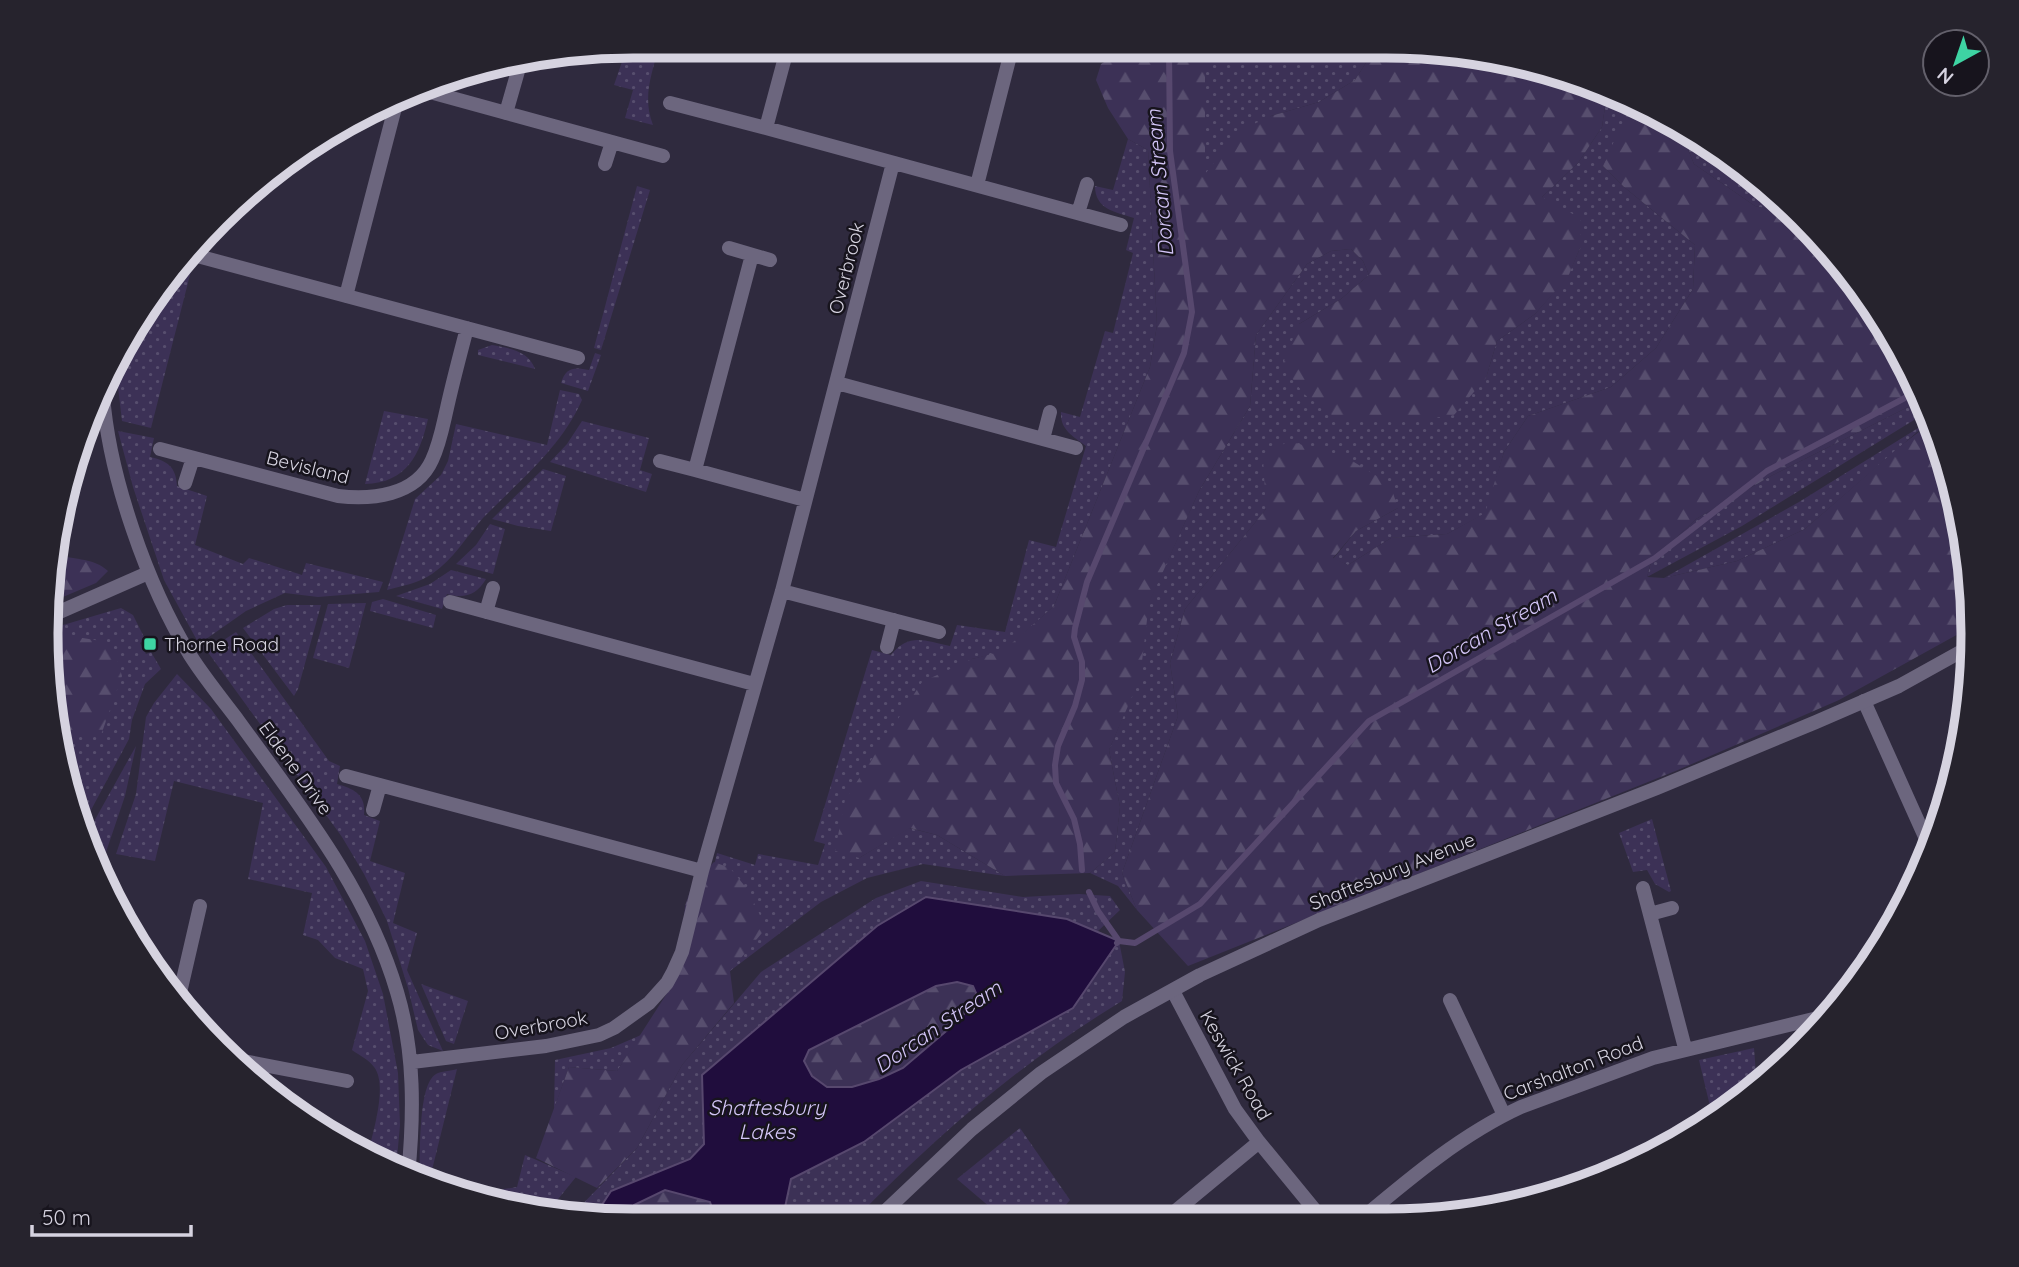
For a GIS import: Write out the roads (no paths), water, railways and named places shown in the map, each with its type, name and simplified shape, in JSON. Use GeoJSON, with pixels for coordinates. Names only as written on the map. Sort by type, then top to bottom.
{"type":"FeatureCollection","features":[{"type":"Feature","properties":{"kind":"street"},"geometry":{"type":"LineString","coordinates":[[766,128],[785,58]]}},
{"type":"Feature","properties":{"kind":"street"},"geometry":{"type":"LineString","coordinates":[[976,185],[1009,58]]}},
{"type":"Feature","properties":{"kind":"street"},"geometry":{"type":"LineString","coordinates":[[506,113],[518,70]]}},
{"type":"Feature","properties":{"kind":"street"},"geometry":{"type":"LineString","coordinates":[[435,93],[663,156]]}},
{"type":"Feature","properties":{"kind":"street"},"geometry":{"type":"LineString","coordinates":[[670,103],[1121,225]]}},
{"type":"Feature","properties":{"kind":"street"},"geometry":{"type":"LineString","coordinates":[[346,296],[394,110]]}},
{"type":"Feature","properties":{"kind":"street"},"geometry":{"type":"LineString","coordinates":[[605,164],[612,142]]}},
{"type":"Feature","properties":{"kind":"street","name":"Overbrook"},"geometry":{"type":"LineString","coordinates":[[411,1062],[582,1040],[614,1028],[649,1003],[667,983],[682,952],[754,684],[782,591],[893,163]]}},
{"type":"Feature","properties":{"kind":"street"},"geometry":{"type":"LineString","coordinates":[[1079,213],[1087,184]]}},
{"type":"Feature","properties":{"kind":"street"},"geometry":{"type":"LineString","coordinates":[[729,248],[770,260]]}},
{"type":"Feature","properties":{"kind":"street"},"geometry":{"type":"LineString","coordinates":[[695,470],[752,255]]}},
{"type":"Feature","properties":{"kind":"street"},"geometry":{"type":"LineString","coordinates":[[199,256],[579,358]]}},
{"type":"Feature","properties":{"kind":"street","name":"Bevisland"},"geometry":{"type":"LineString","coordinates":[[160,449],[338,496],[362,499],[402,489],[420,477],[432,460],[467,328]]}},
{"type":"Feature","properties":{"kind":"street"},"geometry":{"type":"LineString","coordinates":[[837,383],[1076,448]]}},
{"type":"Feature","properties":{"kind":"street","name":"Eldene Drive"},"geometry":{"type":"LineString","coordinates":[[105,407],[109,443],[148,573],[190,655],[319,834],[365,911],[383,950],[398,994],[411,1062],[409,1163]]}},
{"type":"Feature","properties":{"kind":"street"},"geometry":{"type":"LineString","coordinates":[[1043,439],[1050,412]]}},
{"type":"Feature","properties":{"kind":"street"},"geometry":{"type":"LineString","coordinates":[[185,483],[193,458]]}},
{"type":"Feature","properties":{"kind":"street"},"geometry":{"type":"LineString","coordinates":[[660,460],[805,500]]}},
{"type":"Feature","properties":{"kind":"street"},"geometry":{"type":"LineString","coordinates":[[59,612],[148,573]]}},
{"type":"Feature","properties":{"kind":"street"},"geometry":{"type":"LineString","coordinates":[[486,612],[493,588]]}},
{"type":"Feature","properties":{"kind":"street"},"geometry":{"type":"LineString","coordinates":[[782,591],[939,632]]}},
{"type":"Feature","properties":{"kind":"street"},"geometry":{"type":"LineString","coordinates":[[450,603],[754,684]]}},
{"type":"Feature","properties":{"kind":"street"},"geometry":{"type":"LineString","coordinates":[[887,647],[894,620]]}},
{"type":"Feature","properties":{"kind":"street","name":"Shaftesbury Avenue"},"geometry":{"type":"LineString","coordinates":[[888,1209],[972,1129],[1018,1090],[1094,1036],[1228,961],[1318,920],[1657,788],[1864,701],[1899,686],[1961,652]]}},
{"type":"Feature","properties":{"kind":"street"},"geometry":{"type":"LineString","coordinates":[[1864,701],[1924,836]]}},
{"type":"Feature","properties":{"kind":"street"},"geometry":{"type":"LineString","coordinates":[[346,776],[702,872]]}},
{"type":"Feature","properties":{"kind":"street"},"geometry":{"type":"LineString","coordinates":[[373,810],[380,785]]}},
{"type":"Feature","properties":{"kind":"street"},"geometry":{"type":"LineString","coordinates":[[1643,888],[1685,1048]]}},
{"type":"Feature","properties":{"kind":"street"},"geometry":{"type":"LineString","coordinates":[[181,989],[200,906]]}},
{"type":"Feature","properties":{"kind":"street"},"geometry":{"type":"LineString","coordinates":[[1650,914],[1672,908]]}},
{"type":"Feature","properties":{"kind":"street","name":"Keswick Road"},"geometry":{"type":"LineString","coordinates":[[1173,991],[1226,1094],[1259,1142],[1314,1209]]}},
{"type":"Feature","properties":{"kind":"street"},"geometry":{"type":"LineString","coordinates":[[1451,1000],[1504,1115]]}},
{"type":"Feature","properties":{"kind":"street","name":"Carshalton Road"},"geometry":{"type":"LineString","coordinates":[[1374,1209],[1456,1145],[1504,1115],[1585,1081],[1685,1048],[1813,1019]]}},
{"type":"Feature","properties":{"kind":"street"},"geometry":{"type":"LineString","coordinates":[[250,1062],[347,1081]]}},
{"type":"Feature","properties":{"kind":"street"},"geometry":{"type":"LineString","coordinates":[[1178,1209],[1259,1142]]}},
{"type":"Feature","properties":{"kind":"water","name":"Shaftesbury Lakes"},"geometry":{"type":"Polygon","coordinates":[[[926,897],[1067,919],[1119,941],[1073,1008],[961,1070],[864,1142],[791,1179],[785,1209],[712,1209],[710,1202],[665,1190],[634,1205],[632,1209],[600,1208],[611,1191],[690,1159],[704,1144],[702,1075],[877,926],[926,897]],[[957,982],[936,986],[809,1050],[804,1061],[812,1076],[827,1087],[852,1087],[879,1079],[903,1068],[951,1027],[973,1005],[976,993],[973,986],[957,982]]]}},
{"type":"Feature","properties":{"kind":"waterway","name":"Dorcan Stream"},"geometry":{"type":"LineString","coordinates":[[1082,870],[1074,819],[1056,783],[1055,765],[1058,746],[1075,706],[1082,680],[1082,662],[1074,637],[1075,628],[1087,582],[1184,353],[1192,312],[1170,151],[1169,58]]}},
{"type":"Feature","properties":{"kind":"waterway","name":"Dorcan Stream"},"geometry":{"type":"LineString","coordinates":[[1119,941],[1135,943],[1200,904],[1369,721],[1655,558],[1767,471],[1909,396]]}},
{"type":"Feature","properties":{"kind":"waterway","name":"Dorcan Stream"},"geometry":{"type":"LineString","coordinates":[[1089,892],[1098,911],[1119,941],[1117,943]]}},
{"type":"Feature","properties":{"kind":"place","name":"Thorne Road"},"geometry":{"type":"Point","coordinates":[150,644]}}]}
